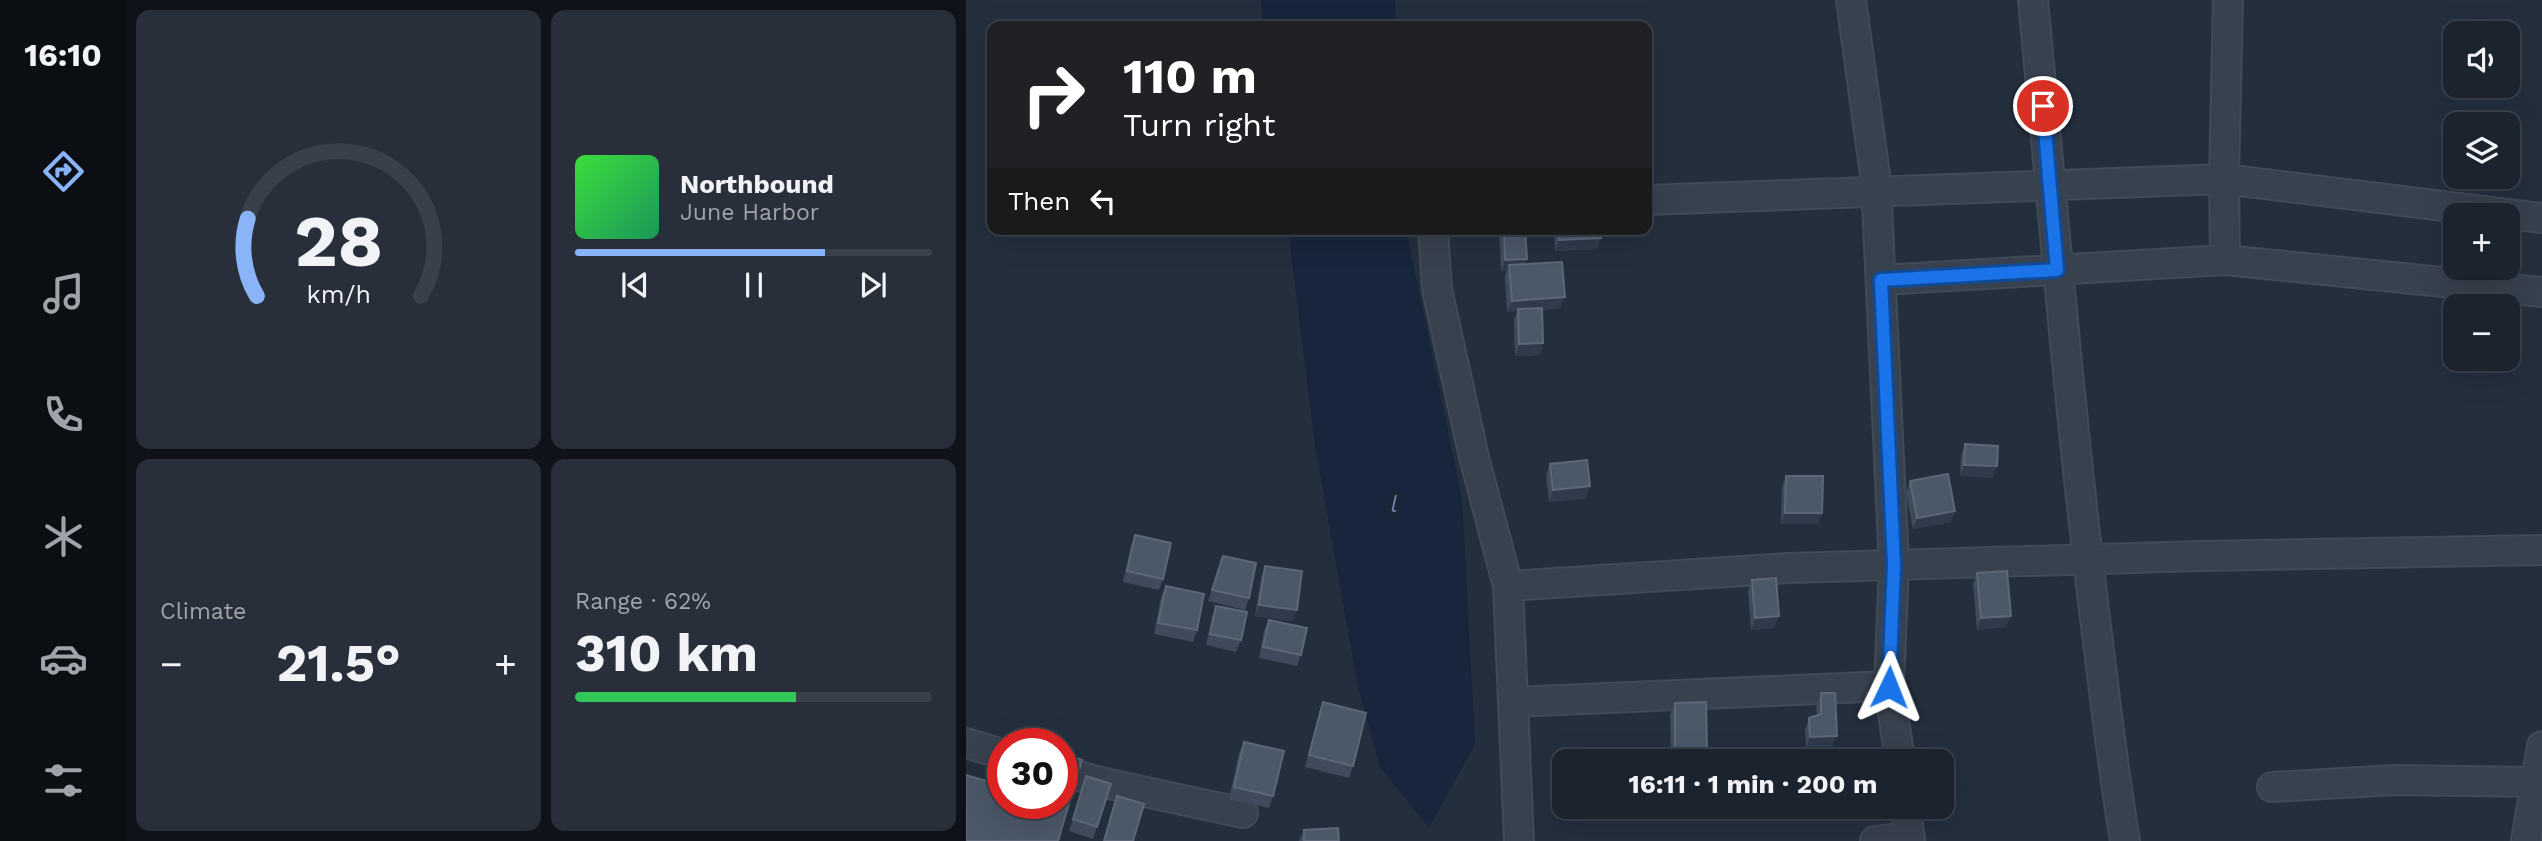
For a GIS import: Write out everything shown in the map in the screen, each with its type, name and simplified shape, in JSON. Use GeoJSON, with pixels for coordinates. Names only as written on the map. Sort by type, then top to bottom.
{"type":"FeatureCollection","features":[{"type":"Feature","properties":{"kind":"street"},"geometry":{"type":"LineString","coordinates":[[1851,0],[1877,192],[1894,565],[1889,687],[1898,749]]}},
{"type":"Feature","properties":{"kind":"street"},"geometry":{"type":"LineString","coordinates":[[2033,0],[2057,270],[2088,559],[2116,792],[2125,841]]}},
{"type":"Feature","properties":{"kind":"street"},"geometry":{"type":"LineString","coordinates":[[2225,260],[2228,0]]}},
{"type":"Feature","properties":{"kind":"street"},"geometry":{"type":"LineString","coordinates":[[1652,200],[2224,179],[2542,218]]}},
{"type":"Feature","properties":{"kind":"street"},"geometry":{"type":"LineString","coordinates":[[1433,235],[1437,289],[1474,457],[1508,586],[1519,841]]}},
{"type":"Feature","properties":{"kind":"street"},"geometry":{"type":"LineString","coordinates":[[1881,280],[2225,260],[2542,292]]}},
{"type":"Feature","properties":{"kind":"street"},"geometry":{"type":"LineString","coordinates":[[1508,586],[1790,568],[2542,550]]}},
{"type":"Feature","properties":{"kind":"street"},"geometry":{"type":"LineString","coordinates":[[1513,702],[1889,687]]}},
{"type":"Feature","properties":{"kind":"street"},"geometry":{"type":"LineString","coordinates":[[966,743],[987,749]]}},
{"type":"Feature","properties":{"kind":"street"},"geometry":{"type":"LineString","coordinates":[[2526,841],[2542,746]]}},
{"type":"Feature","properties":{"kind":"street"},"geometry":{"type":"LineString","coordinates":[[1078,776],[1243,813]]}},
{"type":"Feature","properties":{"kind":"street"},"geometry":{"type":"LineString","coordinates":[[2273,787],[2394,779],[2536,782]]}},
{"type":"Feature","properties":{"kind":"street"},"geometry":{"type":"LineString","coordinates":[[1875,841],[1910,839],[1908,819]]}},
{"type":"Feature","properties":{"kind":"water"},"geometry":{"type":"Polygon","coordinates":[[[1261,0],[1395,0],[1396,21],[1263,21],[1261,0]]]}},
{"type":"Feature","properties":{"kind":"water","name":"l"},"geometry":{"type":"Polygon","coordinates":[[[1289,235],[1407,235],[1462,498],[1475,744],[1429,828],[1380,767],[1358,687],[1315,446],[1289,235]]]}},
{"type":"Feature","properties":{"kind":"building"},"geometry":{"type":"Polygon","coordinates":[[[1504,235],[1525,235],[1527,259],[1505,260],[1504,235]]]}},
{"type":"Feature","properties":{"kind":"building"},"geometry":{"type":"Polygon","coordinates":[[[1559,235],[1601,235],[1601,238],[1559,240],[1559,235]]]}},
{"type":"Feature","properties":{"kind":"building"},"geometry":{"type":"Polygon","coordinates":[[[1562,262],[1565,297],[1512,301],[1509,265],[1562,262]]]}},
{"type":"Feature","properties":{"kind":"building"},"geometry":{"type":"Polygon","coordinates":[[[1542,308],[1543,343],[1519,344],[1518,309],[1542,308]]]}},
{"type":"Feature","properties":{"kind":"building"},"geometry":{"type":"Polygon","coordinates":[[[1965,444],[1998,446],[1997,466],[1964,465],[1965,444]]]}},
{"type":"Feature","properties":{"kind":"building"},"geometry":{"type":"Polygon","coordinates":[[[1587,460],[1590,486],[1553,490],[1550,464],[1587,460]]]}},
{"type":"Feature","properties":{"kind":"building"},"geometry":{"type":"Polygon","coordinates":[[[1948,474],[1955,511],[1917,518],[1910,481],[1948,474]]]}},
{"type":"Feature","properties":{"kind":"building"},"geometry":{"type":"Polygon","coordinates":[[[1786,476],[1823,476],[1822,513],[1785,513],[1786,476]]]}},
{"type":"Feature","properties":{"kind":"building"},"geometry":{"type":"Polygon","coordinates":[[[1135,535],[1171,543],[1163,579],[1127,571],[1135,535]]]}},
{"type":"Feature","properties":{"kind":"building"},"geometry":{"type":"Polygon","coordinates":[[[1223,556],[1256,563],[1249,598],[1212,590],[1223,556]]]}},
{"type":"Feature","properties":{"kind":"building"},"geometry":{"type":"Polygon","coordinates":[[[1265,566],[1302,571],[1297,610],[1259,605],[1265,566]]]}},
{"type":"Feature","properties":{"kind":"building"},"geometry":{"type":"Polygon","coordinates":[[[2007,571],[2011,616],[1981,618],[1977,573],[2007,571]]]}},
{"type":"Feature","properties":{"kind":"building"},"geometry":{"type":"Polygon","coordinates":[[[1776,578],[1779,616],[1755,618],[1752,580],[1776,578]]]}},
{"type":"Feature","properties":{"kind":"building"},"geometry":{"type":"Polygon","coordinates":[[[1166,586],[1204,594],[1197,630],[1158,623],[1166,586]]]}},
{"type":"Feature","properties":{"kind":"building"},"geometry":{"type":"Polygon","coordinates":[[[1216,606],[1247,612],[1241,640],[1210,634],[1216,606]]]}},
{"type":"Feature","properties":{"kind":"building"},"geometry":{"type":"Polygon","coordinates":[[[1269,620],[1307,628],[1301,655],[1263,647],[1269,620]]]}},
{"type":"Feature","properties":{"kind":"building"},"geometry":{"type":"Polygon","coordinates":[[[1821,693],[1835,693],[1837,736],[1810,737],[1809,718],[1821,714],[1821,693]]]}},
{"type":"Feature","properties":{"kind":"building"},"geometry":{"type":"Polygon","coordinates":[[[1323,702],[1366,713],[1353,766],[1309,755],[1323,702]]]}},
{"type":"Feature","properties":{"kind":"building"},"geometry":{"type":"Polygon","coordinates":[[[1706,702],[1707,749],[1675,749],[1675,703],[1706,702]]]}},
{"type":"Feature","properties":{"kind":"building"},"geometry":{"type":"Polygon","coordinates":[[[1244,742],[1284,751],[1273,796],[1234,787],[1244,742]]]}},
{"type":"Feature","properties":{"kind":"building"},"geometry":{"type":"Polygon","coordinates":[[[966,775],[987,781],[987,819],[1065,819],[1058,841],[966,841],[966,775]]]}},
{"type":"Feature","properties":{"kind":"building"},"geometry":{"type":"Polygon","coordinates":[[[1086,776],[1111,784],[1097,827],[1073,819],[1078,819],[1078,802],[1086,776]]]}},
{"type":"Feature","properties":{"kind":"building"},"geometry":{"type":"Polygon","coordinates":[[[1117,796],[1144,804],[1133,841],[1104,841],[1117,796]]]}},
{"type":"Feature","properties":{"kind":"building"},"geometry":{"type":"Polygon","coordinates":[[[1338,828],[1339,841],[1304,841],[1304,830],[1338,828]]]}},
{"type":"Feature","properties":{"kind":"route"},"geometry":{"type":"LineString","coordinates":[[1889,687],[1894,565],[1881,280],[2057,270],[2043,106]]}}]}
